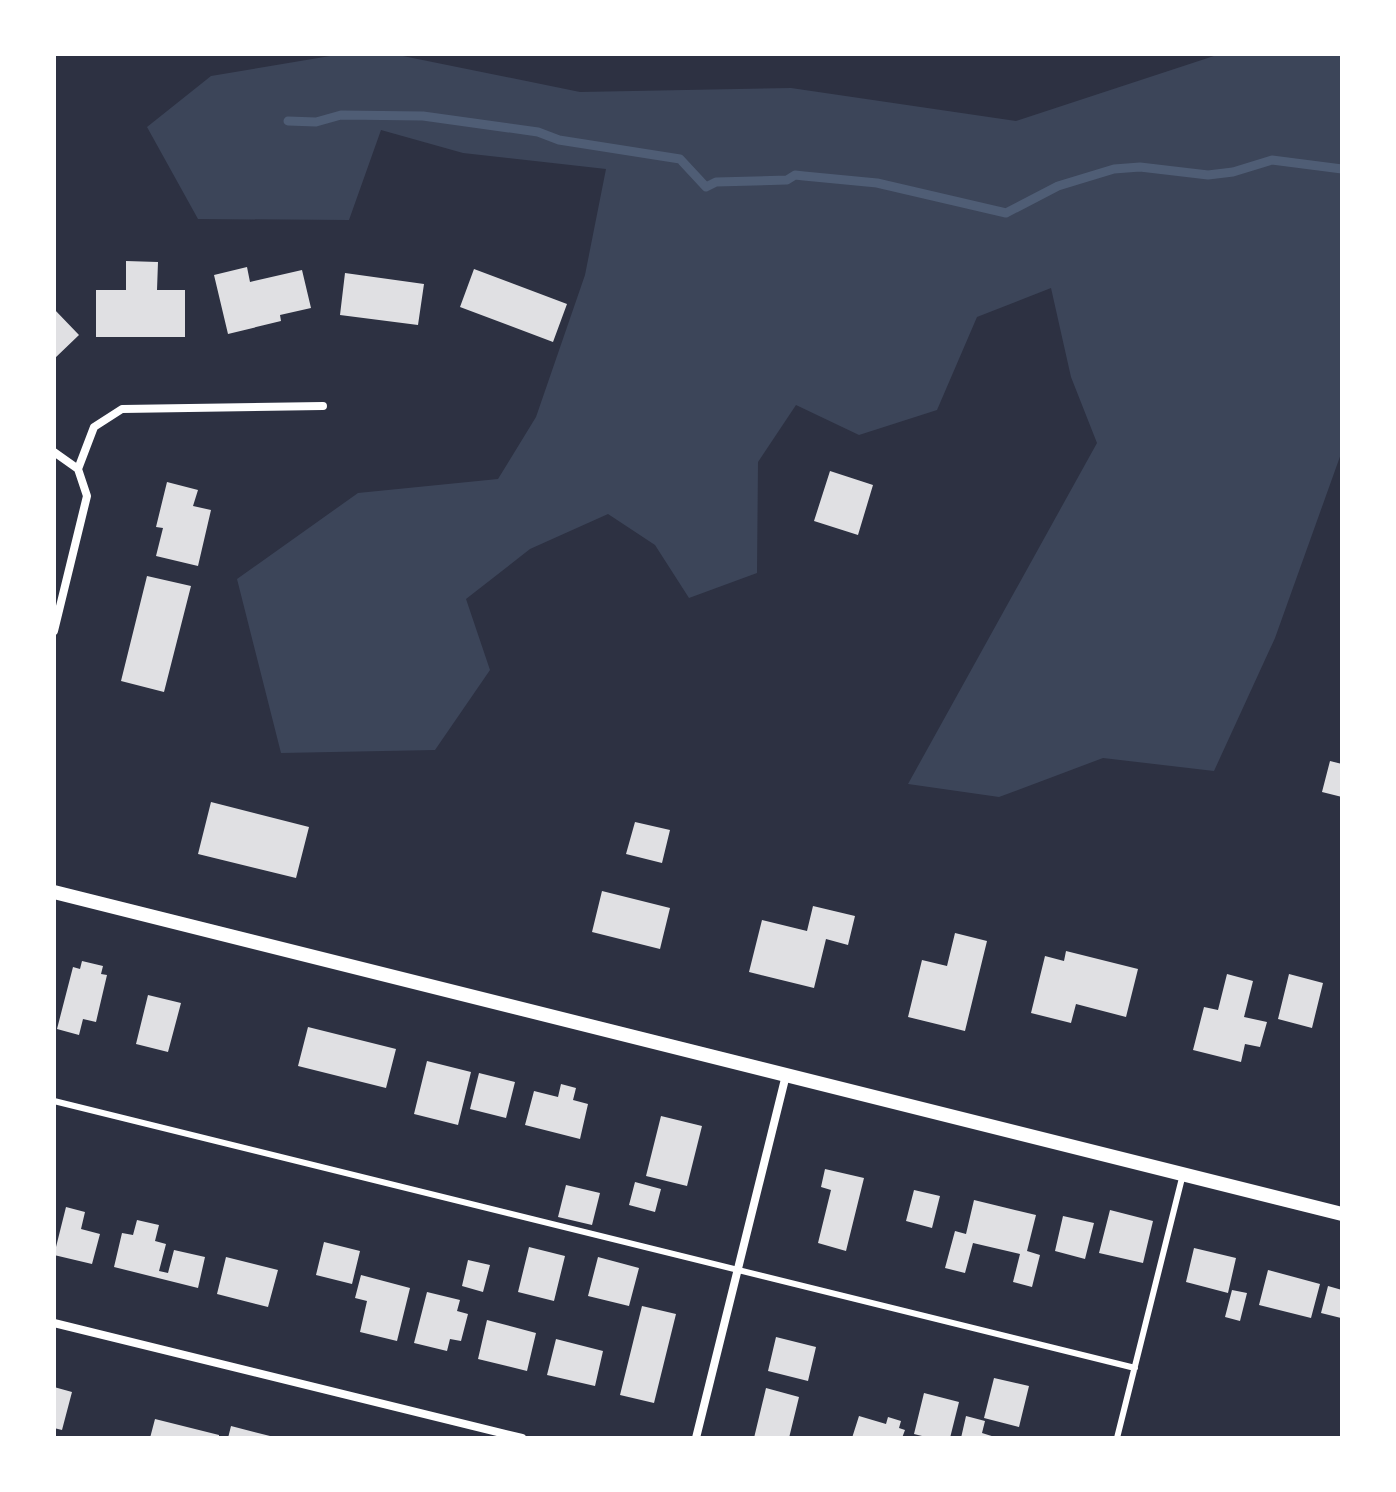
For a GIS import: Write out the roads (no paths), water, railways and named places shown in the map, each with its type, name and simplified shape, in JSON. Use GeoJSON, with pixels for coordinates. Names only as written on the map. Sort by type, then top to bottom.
{"type":"FeatureCollection","features":[{"type":"Feature","properties":{"kind":"street"},"geometry":{"type":"LineString","coordinates":[[78,469],[94,427],[122,409],[323,406]]}},
{"type":"Feature","properties":{"kind":"street"},"geometry":{"type":"LineString","coordinates":[[54,452],[78,469],[87,496],[54,631]]}},
{"type":"Feature","properties":{"kind":"street"},"geometry":{"type":"LineString","coordinates":[[54,892],[1342,1214]]}},
{"type":"Feature","properties":{"kind":"street"},"geometry":{"type":"LineString","coordinates":[[696,1438],[786,1075]]}},
{"type":"Feature","properties":{"kind":"street"},"geometry":{"type":"LineString","coordinates":[[54,1323],[522,1438]]}},
{"type":"Feature","properties":{"kind":"lane"},"geometry":{"type":"LineString","coordinates":[[54,1101],[1135,1368]]}},
{"type":"Feature","properties":{"kind":"lane"},"geometry":{"type":"LineString","coordinates":[[1117,1438],[1183,1174]]}},
{"type":"Feature","properties":{"kind":"waterway"},"geometry":{"type":"LineString","coordinates":[[288,121],[316,122],[341,115],[423,116],[538,132],[559,140],[680,159],[706,187],[716,182],[787,180],[795,175],[877,183],[1006,213],[1058,186],[1114,169],[1140,167],[1208,175],[1233,172],[1272,160],[1342,169]]}}]}
